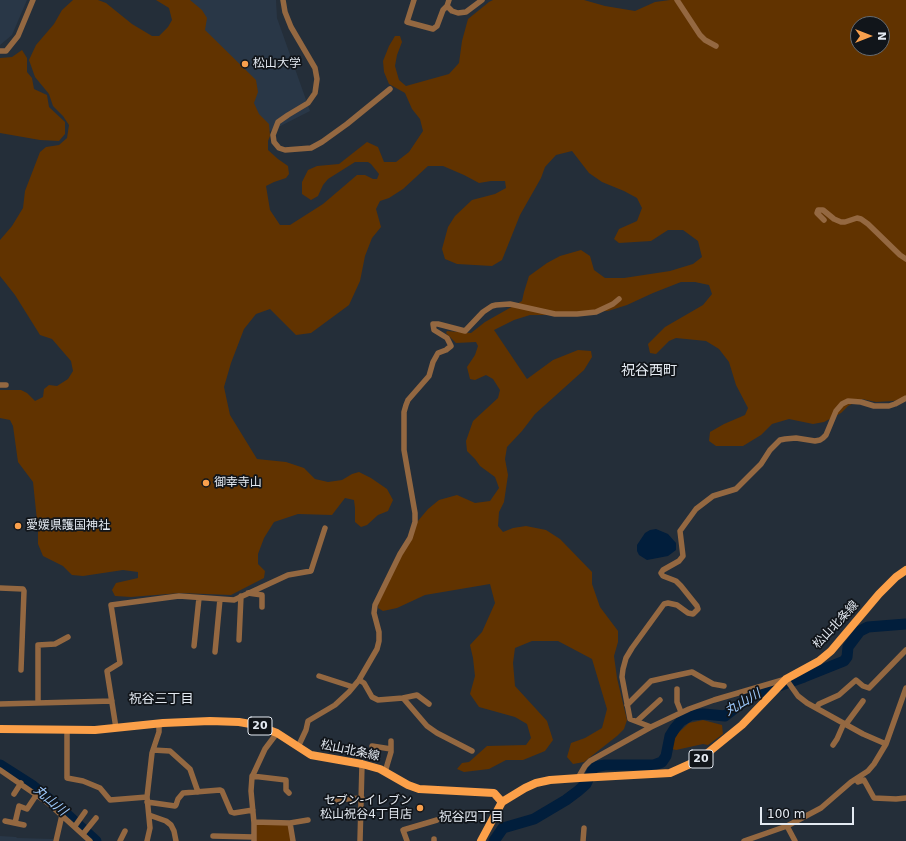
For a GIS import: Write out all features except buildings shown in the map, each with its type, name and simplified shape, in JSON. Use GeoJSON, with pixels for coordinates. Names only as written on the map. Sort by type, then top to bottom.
{"type":"FeatureCollection","features":[{"type":"Feature","properties":{"kind":"main road","name":"松山北条線"},"geometry":{"type":"LineString","coordinates":[[0,729],[95,730],[159,723],[210,721],[239,722],[256,725],[277,734],[311,755],[362,764],[385,772],[419,789],[486,791],[494,793],[502,802],[536,783],[550,780],[670,773],[699,760],[742,725],[786,680],[819,661],[831,651],[879,594],[896,576],[906,570]]}},
{"type":"Feature","properties":{"kind":"main road"},"geometry":{"type":"LineString","coordinates":[[481,841],[502,802]]}},
{"type":"Feature","properties":{"kind":"street"},"geometry":{"type":"LineString","coordinates":[[0,52],[6,50],[18,36],[33,0]]}},
{"type":"Feature","properties":{"kind":"street"},"geometry":{"type":"LineString","coordinates":[[283,0],[285,12],[291,27],[315,68],[317,79],[315,94],[308,103],[288,114],[278,122],[272,135],[274,142],[279,148],[285,150],[311,148],[347,124],[390,89]]}},
{"type":"Feature","properties":{"kind":"street"},"geometry":{"type":"LineString","coordinates":[[414,0],[407,22],[433,29],[437,26],[443,10],[448,3],[452,11],[458,13],[466,12],[482,0]]}},
{"type":"Feature","properties":{"kind":"street"},"geometry":{"type":"LineString","coordinates":[[677,0],[700,35],[705,40],[716,46]]}},
{"type":"Feature","properties":{"kind":"street"},"geometry":{"type":"LineString","coordinates":[[824,220],[818,214],[818,210],[823,210],[834,219],[841,222],[857,218],[861,219],[906,259]]}},
{"type":"Feature","properties":{"kind":"street"},"geometry":{"type":"LineString","coordinates":[[298,747],[306,730],[308,721],[342,700],[359,680],[377,649],[379,632],[374,613],[375,605],[413,531],[415,513],[404,450],[404,412],[408,400],[429,376],[433,362],[438,353],[451,346],[447,338],[434,330],[433,324],[465,331],[483,312],[496,305],[510,304],[555,314],[577,314],[596,312],[613,304],[619,299]]}},
{"type":"Feature","properties":{"kind":"street"},"geometry":{"type":"LineString","coordinates":[[651,727],[630,719],[622,677],[623,670],[626,658],[664,604],[668,603],[677,605],[688,613],[693,614],[698,609],[682,586],[663,576],[661,573],[663,570],[679,561],[683,556],[680,531],[696,509],[713,496],[736,489],[761,464],[770,450],[780,440],[796,438],[815,441],[823,438],[826,435],[836,411],[842,404],[848,401],[861,402],[874,406],[889,406],[906,398]]}},
{"type":"Feature","properties":{"kind":"street"},"geometry":{"type":"LineString","coordinates":[[116,728],[107,671],[120,663],[111,605],[179,596],[234,600],[288,575],[311,571],[325,528]]}},
{"type":"Feature","properties":{"kind":"street"},"geometry":{"type":"LineString","coordinates":[[0,588],[23,589],[24,591],[22,670]]}},
{"type":"Feature","properties":{"kind":"street"},"geometry":{"type":"LineString","coordinates":[[248,593],[262,596],[262,607]]}},
{"type":"Feature","properties":{"kind":"street"},"geometry":{"type":"LineString","coordinates":[[239,640],[241,596]]}},
{"type":"Feature","properties":{"kind":"street"},"geometry":{"type":"LineString","coordinates":[[194,646],[199,598]]}},
{"type":"Feature","properties":{"kind":"street"},"geometry":{"type":"LineString","coordinates":[[215,652],[220,599]]}},
{"type":"Feature","properties":{"kind":"street"},"geometry":{"type":"LineString","coordinates":[[38,703],[38,645],[55,644],[68,637]]}},
{"type":"Feature","properties":{"kind":"street"},"geometry":{"type":"LineString","coordinates":[[816,708],[819,704],[839,696],[856,680],[863,686],[869,688],[906,650]]}},
{"type":"Feature","properties":{"kind":"street"},"geometry":{"type":"LineString","coordinates":[[628,705],[651,681],[685,673],[692,672],[712,684],[724,686]]}},
{"type":"Feature","properties":{"kind":"street"},"geometry":{"type":"LineString","coordinates":[[319,676],[353,688]]}},
{"type":"Feature","properties":{"kind":"street"},"geometry":{"type":"LineString","coordinates":[[359,680],[362,681],[369,693],[376,700],[403,698],[417,695],[428,704]]}},
{"type":"Feature","properties":{"kind":"street"},"geometry":{"type":"LineString","coordinates":[[579,778],[585,766],[590,761],[651,727],[682,712],[714,700],[786,680],[798,696],[816,708],[863,734],[886,744]]}},
{"type":"Feature","properties":{"kind":"street"},"geometry":{"type":"LineString","coordinates":[[744,841],[787,826],[821,808],[868,771],[886,744],[906,688]]}},
{"type":"Feature","properties":{"kind":"street"},"geometry":{"type":"LineString","coordinates":[[677,689],[677,702],[682,712]]}},
{"type":"Feature","properties":{"kind":"street"},"geometry":{"type":"LineString","coordinates":[[403,698],[427,726],[437,733],[472,751]]}},
{"type":"Feature","properties":{"kind":"street"},"geometry":{"type":"LineString","coordinates":[[637,721],[660,700]]}},
{"type":"Feature","properties":{"kind":"street"},"geometry":{"type":"LineString","coordinates":[[0,704],[112,701]]}},
{"type":"Feature","properties":{"kind":"street"},"geometry":{"type":"LineString","coordinates":[[833,745],[845,724],[863,701]]}},
{"type":"Feature","properties":{"kind":"street"},"geometry":{"type":"LineString","coordinates":[[147,841],[150,828],[147,800],[153,750],[159,732],[159,723]]}},
{"type":"Feature","properties":{"kind":"street"},"geometry":{"type":"LineString","coordinates":[[67,730],[68,778],[83,780],[100,788],[110,800],[147,800],[174,806],[178,798],[183,793],[220,790],[222,791],[231,812],[234,813],[253,810]]}},
{"type":"Feature","properties":{"kind":"street"},"geometry":{"type":"LineString","coordinates":[[213,836],[254,839],[251,791],[252,776],[266,749],[277,734]]}},
{"type":"Feature","properties":{"kind":"street"},"geometry":{"type":"LineString","coordinates":[[385,772],[391,749],[391,741]]}},
{"type":"Feature","properties":{"kind":"street"},"geometry":{"type":"LineString","coordinates":[[372,746],[391,749]]}},
{"type":"Feature","properties":{"kind":"street"},"geometry":{"type":"LineString","coordinates":[[153,750],[170,751],[190,769],[198,792]]}},
{"type":"Feature","properties":{"kind":"street"},"geometry":{"type":"LineString","coordinates":[[360,841],[362,764]]}},
{"type":"Feature","properties":{"kind":"street"},"geometry":{"type":"LineString","coordinates":[[0,770],[37,794],[62,815],[76,824],[85,832],[88,840]]}},
{"type":"Feature","properties":{"kind":"street"},"geometry":{"type":"LineString","coordinates":[[252,776],[286,780],[286,790],[289,793]]}},
{"type":"Feature","properties":{"kind":"street"},"geometry":{"type":"LineString","coordinates":[[856,779],[858,782],[864,780],[874,798],[906,798]]}},
{"type":"Feature","properties":{"kind":"street"},"geometry":{"type":"LineString","coordinates":[[14,794],[21,784]]}},
{"type":"Feature","properties":{"kind":"street"},"geometry":{"type":"LineString","coordinates":[[15,823],[19,806],[27,809],[37,794]]}},
{"type":"Feature","properties":{"kind":"street"},"geometry":{"type":"LineString","coordinates":[[333,800],[362,798]]}},
{"type":"Feature","properties":{"kind":"street"},"geometry":{"type":"LineString","coordinates":[[76,824],[85,812]]}},
{"type":"Feature","properties":{"kind":"street"},"geometry":{"type":"LineString","coordinates":[[56,841],[62,815]]}},
{"type":"Feature","properties":{"kind":"street"},"geometry":{"type":"LineString","coordinates":[[149,815],[166,821],[171,825],[174,830],[176,841]]}},
{"type":"Feature","properties":{"kind":"street"},"geometry":{"type":"LineString","coordinates":[[85,832],[96,818]]}},
{"type":"Feature","properties":{"kind":"street"},"geometry":{"type":"LineString","coordinates":[[254,822],[290,823],[308,820]]}},
{"type":"Feature","properties":{"kind":"street"},"geometry":{"type":"LineString","coordinates":[[407,841],[403,830],[437,820]]}},
{"type":"Feature","properties":{"kind":"street"},"geometry":{"type":"LineString","coordinates":[[5,821],[24,825]]}},
{"type":"Feature","properties":{"kind":"street"},"geometry":{"type":"LineString","coordinates":[[290,823],[293,841]]}},
{"type":"Feature","properties":{"kind":"street"},"geometry":{"type":"LineString","coordinates":[[787,826],[795,841]]}},
{"type":"Feature","properties":{"kind":"street"},"geometry":{"type":"LineString","coordinates":[[583,841],[584,828]]}},
{"type":"Feature","properties":{"kind":"street"},"geometry":{"type":"LineString","coordinates":[[120,841],[125,831]]}},
{"type":"Feature","properties":{"kind":"shaded area"},"geometry":{"type":"Polygon","coordinates":[[[0,0],[27,0],[12,35],[0,45],[0,0]]]}},
{"type":"Feature","properties":{"kind":"shaded area"},"geometry":{"type":"Polygon","coordinates":[[[73,0],[98,0],[106,3],[132,24],[152,36],[159,36],[168,27],[172,20],[169,8],[156,0],[190,0],[202,10],[207,18],[205,30],[256,80],[258,92],[254,103],[259,114],[269,124],[270,136],[268,141],[268,150],[288,166],[289,174],[286,178],[266,186],[270,210],[280,225],[290,225],[323,204],[357,175],[365,175],[373,179],[377,179],[379,174],[368,162],[355,162],[328,179],[323,185],[318,196],[311,200],[302,194],[302,182],[308,170],[317,166],[339,164],[367,142],[378,147],[384,162],[396,162],[409,152],[423,131],[420,119],[412,109],[405,93],[389,84],[384,72],[383,61],[395,36],[400,36],[402,42],[395,66],[399,80],[406,86],[449,74],[459,63],[462,41],[468,19],[493,0],[584,0],[605,6],[635,11],[655,2],[670,0],[906,0],[906,398],[893,401],[876,402],[862,399],[848,406],[841,413],[824,422],[813,424],[789,419],[772,424],[761,435],[743,446],[716,446],[709,441],[710,432],[745,415],[748,408],[736,385],[729,362],[719,349],[706,341],[676,338],[669,341],[656,354],[650,353],[648,344],[665,327],[703,305],[712,294],[709,285],[695,282],[681,282],[627,305],[608,311],[530,315],[514,320],[494,330],[527,379],[553,360],[578,350],[591,351],[592,357],[584,370],[535,414],[507,447],[505,459],[508,475],[504,502],[499,512],[498,526],[503,532],[513,528],[526,526],[546,530],[560,539],[592,572],[592,584],[600,607],[618,631],[618,642],[614,656],[617,678],[627,720],[624,729],[617,736],[584,762],[573,764],[567,757],[571,743],[585,738],[602,728],[607,709],[592,659],[558,641],[532,641],[515,648],[513,663],[515,686],[547,721],[553,740],[545,751],[523,760],[506,760],[489,769],[464,772],[457,769],[462,763],[469,762],[487,746],[526,745],[531,738],[527,724],[515,717],[479,707],[470,694],[475,676],[470,645],[482,632],[495,603],[490,584],[425,595],[397,608],[383,611],[378,608],[379,595],[412,528],[428,509],[439,500],[457,495],[475,503],[490,501],[499,488],[495,477],[480,466],[467,451],[466,441],[473,421],[498,398],[500,390],[493,379],[486,375],[475,380],[470,379],[467,367],[475,355],[478,346],[476,342],[456,343],[446,333],[447,331],[471,333],[485,322],[522,301],[529,276],[560,256],[581,250],[590,256],[594,270],[605,278],[624,278],[670,271],[693,264],[702,257],[698,241],[683,230],[668,230],[651,241],[619,243],[614,239],[619,229],[637,221],[642,208],[637,198],[602,182],[589,173],[572,151],[556,155],[545,167],[541,178],[520,215],[502,260],[492,266],[457,264],[445,259],[442,249],[448,227],[455,216],[472,200],[495,194],[506,188],[505,181],[479,183],[443,166],[428,166],[403,189],[389,198],[380,201],[376,209],[381,227],[372,238],[365,256],[360,281],[349,305],[311,333],[296,335],[270,309],[256,314],[244,329],[231,363],[224,387],[230,415],[257,459],[286,462],[304,468],[315,479],[328,482],[342,480],[359,472],[387,489],[393,500],[388,511],[378,515],[367,525],[361,527],[355,522],[354,500],[345,498],[332,515],[298,514],[274,522],[264,538],[258,554],[258,564],[265,571],[264,578],[231,595],[180,593],[131,597],[115,596],[112,590],[116,583],[138,578],[138,572],[123,570],[83,576],[72,575],[63,566],[43,556],[38,544],[33,482],[18,462],[13,426],[10,420],[0,418],[0,390],[21,390],[27,393],[35,401],[43,397],[44,389],[49,385],[57,386],[68,379],[73,371],[71,361],[52,339],[40,335],[15,295],[0,276],[0,240],[12,226],[23,208],[25,191],[40,152],[46,147],[59,145],[67,138],[69,125],[63,116],[53,106],[49,94],[35,77],[29,60],[36,45],[54,24],[62,10],[73,0]]]}},
{"type":"Feature","properties":{"kind":"shaded area","name":"松山大学"},"geometry":{"type":"Polygon","coordinates":[[[170,0],[276,0],[277,18],[310,111],[233,150],[170,0]]]}},
{"type":"Feature","properties":{"kind":"shaded area"},"geometry":{"type":"Polygon","coordinates":[[[22,50],[27,58],[27,72],[32,78],[34,89],[47,95],[49,107],[65,122],[65,134],[59,141],[40,140],[0,133],[0,58],[12,57],[22,50]]]}},
{"type":"Feature","properties":{"kind":"shaded area"},"geometry":{"type":"Polygon","coordinates":[[[703,720],[722,725],[723,734],[708,745],[703,744],[676,750],[668,748],[677,734],[689,723],[703,720]]]}},
{"type":"Feature","properties":{"kind":"shaded area"},"geometry":{"type":"Polygon","coordinates":[[[255,823],[289,825],[291,841],[255,841],[255,823]]]}},
{"type":"Feature","properties":{"kind":"shaded area"},"geometry":{"type":"Polygon","coordinates":[[[0,836],[53,839],[53,841],[0,841],[0,836]]]}},
{"type":"Feature","properties":{"kind":"water"},"geometry":{"type":"Polygon","coordinates":[[[656,529],[668,534],[676,543],[676,550],[668,556],[647,560],[639,555],[637,545],[645,533],[656,529]]]}},
{"type":"Feature","properties":{"kind":"waterway","name":"丸山川"},"geometry":{"type":"LineString","coordinates":[[494,841],[503,828],[534,819],[566,800],[586,784],[594,767],[605,765],[654,765],[662,762],[666,756],[670,736],[681,721],[691,715],[704,714],[725,716],[748,698],[756,694],[844,661],[847,657],[848,647],[860,631],[868,627],[906,624]]}},
{"type":"Feature","properties":{"kind":"waterway","name":"丸山川"},"geometry":{"type":"LineString","coordinates":[[0,765],[33,786],[96,841]]}},
{"type":"Feature","properties":{"kind":"place","name":"松山大学"},"geometry":{"type":"Point","coordinates":[245,64]}},
{"type":"Feature","properties":{"kind":"place","name":"御幸寺山"},"geometry":{"type":"Point","coordinates":[206,483]}},
{"type":"Feature","properties":{"kind":"place","name":"愛媛県護国神社"},"geometry":{"type":"Point","coordinates":[18,526]}},
{"type":"Feature","properties":{"kind":"place","name":"セブン-イレブン 松山祝谷4丁目店"},"geometry":{"type":"Point","coordinates":[420,808]}},
{"type":"Feature","properties":{"kind":"district","name":"祝谷西町"},"geometry":{"type":"Point","coordinates":[649,371]}},
{"type":"Feature","properties":{"kind":"district","name":"祝谷三丁目"},"geometry":{"type":"Point","coordinates":[161,700]}},
{"type":"Feature","properties":{"kind":"district","name":"祝谷四丁目"},"geometry":{"type":"Point","coordinates":[471,818]}}]}
